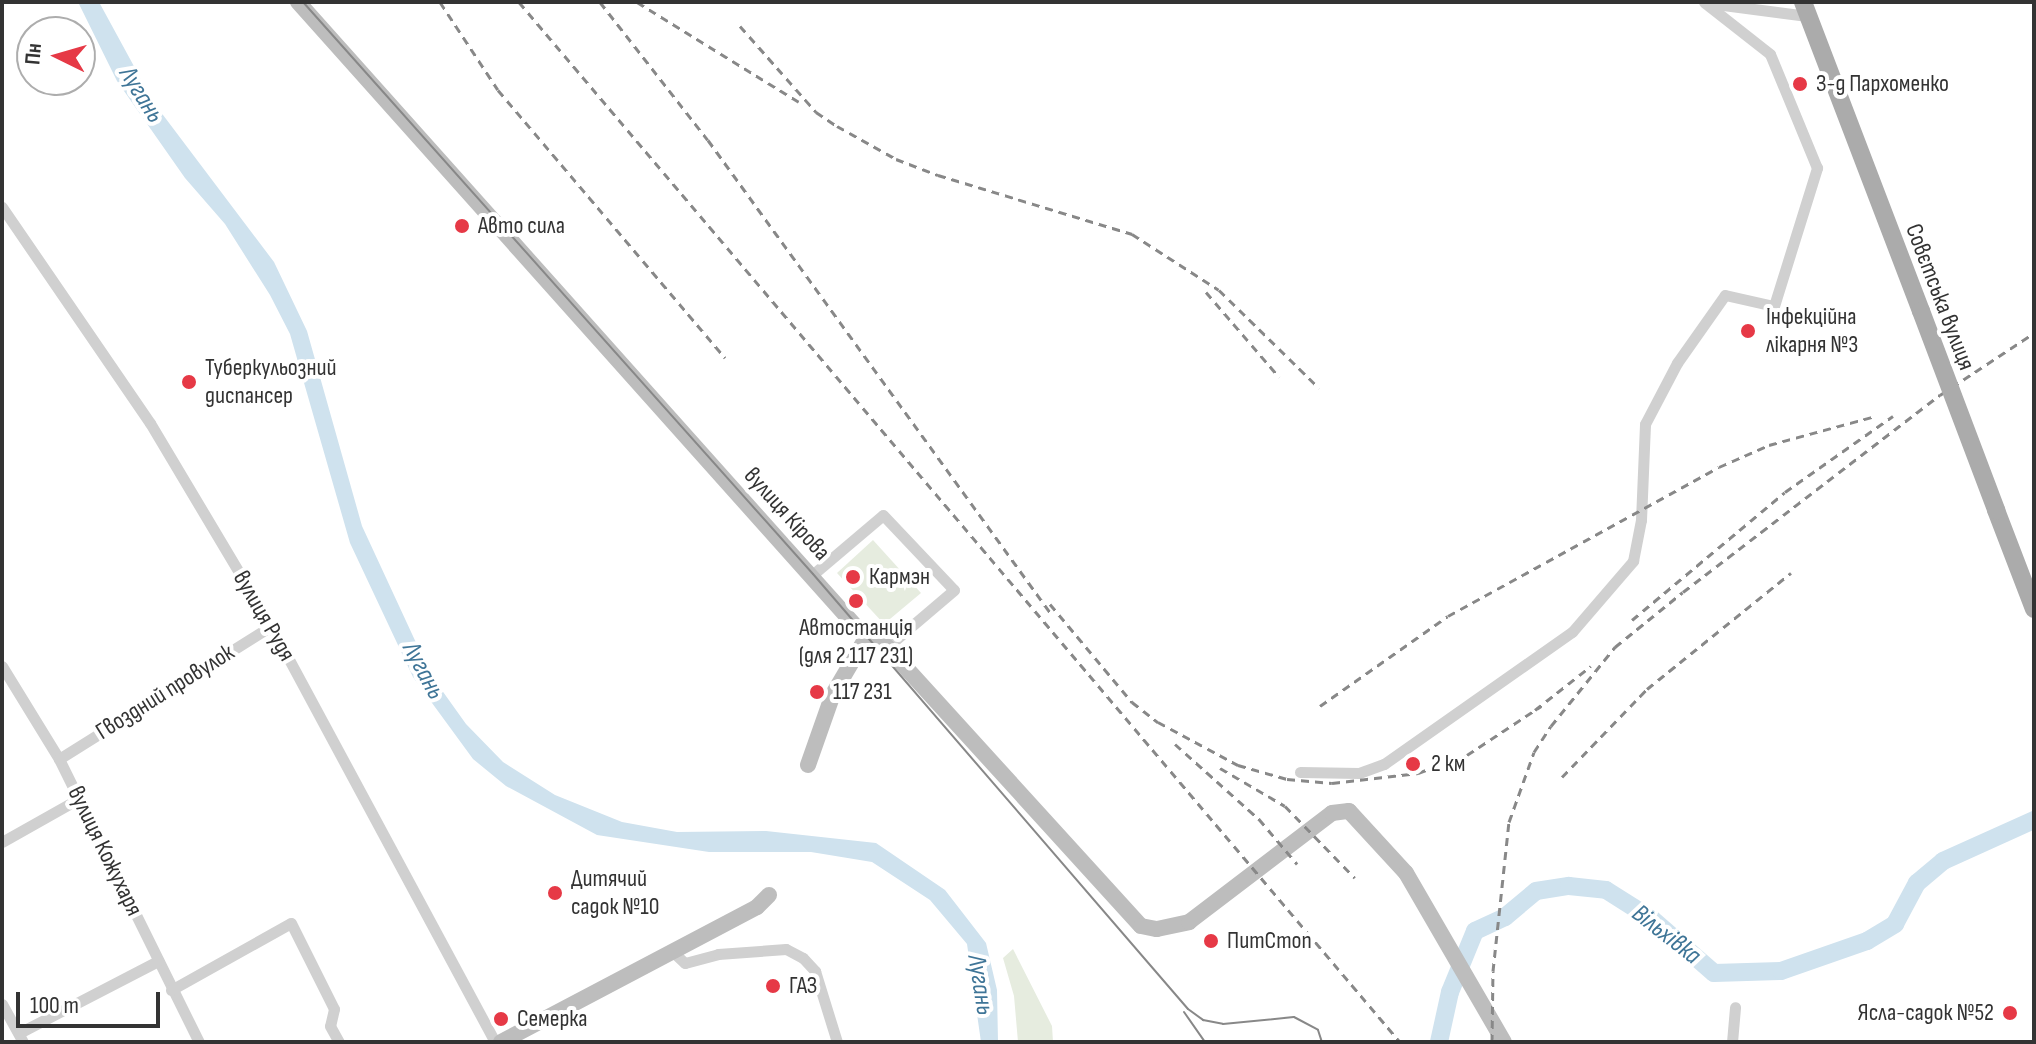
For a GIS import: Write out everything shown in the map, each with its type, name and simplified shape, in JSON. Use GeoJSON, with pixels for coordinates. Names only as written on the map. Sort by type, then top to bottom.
{"type":"FeatureCollection","features":[{"type":"Feature","properties":{"kind":"main road","name":"Совєтська вулиця"},"geometry":{"type":"LineString","coordinates":[[1805,9],[2034,609]]}},
{"type":"Feature","properties":{"kind":"street","name":"вулиця Кірова"},"geometry":{"type":"LineString","coordinates":[[298,2],[866,638],[887,647],[1141,926],[1157,929],[1189,922],[1332,813],[1349,811],[1406,873],[1504,1042]]}},
{"type":"Feature","properties":{"kind":"street"},"geometry":{"type":"LineString","coordinates":[[1704,2],[1805,9]]}},
{"type":"Feature","properties":{"kind":"street"},"geometry":{"type":"LineString","coordinates":[[1300,772],[1359,773],[1384,764],[1572,632],[1633,561],[1641,520],[1645,424],[1677,363],[1725,295],[1774,306],[1817,168],[1770,54],[1704,2]]}},
{"type":"Feature","properties":{"kind":"street","name":"вулиця Рудя"},"geometry":{"type":"LineString","coordinates":[[2,207],[150,423],[271,626],[495,1042]]}},
{"type":"Feature","properties":{"kind":"street"},"geometry":{"type":"LineString","coordinates":[[811,576],[883,515],[954,590],[887,647]]}},
{"type":"Feature","properties":{"kind":"street","name":"Гвоздний провулок"},"geometry":{"type":"LineString","coordinates":[[59,759],[271,626]]}},
{"type":"Feature","properties":{"kind":"street"},"geometry":{"type":"LineString","coordinates":[[808,765],[833,694],[866,638]]}},
{"type":"Feature","properties":{"kind":"street","name":"вулиця Кожухаря"},"geometry":{"type":"LineString","coordinates":[[2,666],[80,798],[199,1042]]}},
{"type":"Feature","properties":{"kind":"street"},"geometry":{"type":"LineString","coordinates":[[2,842],[80,798]]}},
{"type":"Feature","properties":{"kind":"street"},"geometry":{"type":"LineString","coordinates":[[501,1042],[757,907],[769,895]]}},
{"type":"Feature","properties":{"kind":"street"},"geometry":{"type":"LineString","coordinates":[[171,990],[291,923],[334,1009],[330,1026],[339,1042]]}},
{"type":"Feature","properties":{"kind":"street"},"geometry":{"type":"LineString","coordinates":[[673,952],[685,963],[718,954],[786,949],[803,958],[815,971],[837,1042]]}},
{"type":"Feature","properties":{"kind":"street"},"geometry":{"type":"LineString","coordinates":[[2,1004],[21,1037],[158,961]]}},
{"type":"Feature","properties":{"kind":"street"},"geometry":{"type":"LineString","coordinates":[[1732,1042],[1735,1007]]}},
{"type":"Feature","properties":{"kind":"shaded area"},"geometry":{"type":"Polygon","coordinates":[[[873,540],[921,593],[884,624],[837,573],[873,540]]]}},
{"type":"Feature","properties":{"kind":"shaded area"},"geometry":{"type":"Polygon","coordinates":[[[1013,949],[1052,1026],[1053,1042],[1018,1042],[1014,996],[1003,958],[1013,949]]]}},
{"type":"Feature","properties":{"kind":"water","name":"Лугань"},"geometry":{"type":"Polygon","coordinates":[[[78,2],[99,2],[154,103],[274,262],[307,331],[362,526],[431,675],[466,724],[503,762],[555,795],[622,822],[677,832],[766,831],[876,843],[945,890],[986,943],[997,990],[998,1042],[981,1042],[967,944],[930,900],[872,862],[811,852],[709,852],[597,835],[506,786],[473,759],[413,677],[350,543],[290,334],[270,295],[225,224],[185,178],[117,81],[96,38],[96,16],[85,16],[78,2]]]}},
{"type":"Feature","properties":{"kind":"waterway","name":"Вільхівка"},"geometry":{"type":"LineString","coordinates":[[1439,1042],[1450,992],[1475,931],[1505,917],[1536,891],[1569,886],[1606,890],[1652,919],[1714,973],[1781,971],[1867,941],[1895,924],[1917,883],[1943,861],[2034,820]]}},
{"type":"Feature","properties":{"kind":"tram line"},"geometry":{"type":"LineString","coordinates":[[303,2],[813,574],[1188,1009],[1203,1020],[1223,1024],[1294,1017],[1318,1030],[1322,1042]]}},
{"type":"Feature","properties":{"kind":"tram line"},"geometry":{"type":"LineString","coordinates":[[1184,1012],[1205,1042]]}},
{"type":"Feature","properties":{"kind":"railway"},"geometry":{"type":"LineString","coordinates":[[440,2],[498,90],[725,358]]}},
{"type":"Feature","properties":{"kind":"railway"},"geometry":{"type":"LineString","coordinates":[[519,2],[1400,1042]]}},
{"type":"Feature","properties":{"kind":"railway"},"geometry":{"type":"LineString","coordinates":[[600,2],[708,140],[1052,615]]}},
{"type":"Feature","properties":{"kind":"railway"},"geometry":{"type":"LineString","coordinates":[[637,2],[799,102]]}},
{"type":"Feature","properties":{"kind":"railway"},"geometry":{"type":"LineString","coordinates":[[740,26],[816,112],[837,126],[896,159],[938,175],[1132,234],[1219,290],[1319,388]]}},
{"type":"Feature","properties":{"kind":"railway"},"geometry":{"type":"LineString","coordinates":[[1206,292],[1279,377]]}},
{"type":"Feature","properties":{"kind":"railway"},"geometry":{"type":"LineString","coordinates":[[1492,1042],[1493,971],[1509,822],[1534,752],[1551,726],[1615,647],[1940,395],[2034,333]]}},
{"type":"Feature","properties":{"kind":"railway"},"geometry":{"type":"LineString","coordinates":[[1320,706],[1448,616],[1719,467],[1769,445],[1876,416]]}},
{"type":"Feature","properties":{"kind":"railway"},"geometry":{"type":"LineString","coordinates":[[1632,620],[1785,492],[1893,416]]}},
{"type":"Feature","properties":{"kind":"railway"},"geometry":{"type":"LineString","coordinates":[[1562,777],[1647,689],[1791,573]]}},
{"type":"Feature","properties":{"kind":"railway"},"geometry":{"type":"LineString","coordinates":[[1050,604],[1132,702],[1158,722],[1238,765],[1287,779],[1332,783],[1418,773],[1467,755],[1541,706]]}},
{"type":"Feature","properties":{"kind":"railway"},"geometry":{"type":"LineString","coordinates":[[1535,710],[1591,666]]}},
{"type":"Feature","properties":{"kind":"railway"},"geometry":{"type":"LineString","coordinates":[[1175,744],[1259,819],[1297,864]]}},
{"type":"Feature","properties":{"kind":"railway"},"geometry":{"type":"LineString","coordinates":[[1220,768],[1285,806],[1355,878]]}},
{"type":"Feature","properties":{"kind":"place","name":"З-д Пархоменко"},"geometry":{"type":"Point","coordinates":[1800,84]}},
{"type":"Feature","properties":{"kind":"place","name":"Авто сила"},"geometry":{"type":"Point","coordinates":[462,226]}},
{"type":"Feature","properties":{"kind":"place","name":"Інфекційна лікарня №3"},"geometry":{"type":"Point","coordinates":[1748,331]}},
{"type":"Feature","properties":{"kind":"place","name":"Туберкульозний диспансер"},"geometry":{"type":"Point","coordinates":[189,382]}},
{"type":"Feature","properties":{"kind":"place","name":"Кармэн"},"geometry":{"type":"Point","coordinates":[853,577]}},
{"type":"Feature","properties":{"kind":"place","name":"Автостанція (для 2 117 231)"},"geometry":{"type":"Point","coordinates":[856,601]}},
{"type":"Feature","properties":{"kind":"place","name":"117 231"},"geometry":{"type":"Point","coordinates":[817,692]}},
{"type":"Feature","properties":{"kind":"place","name":"2 км"},"geometry":{"type":"Point","coordinates":[1413,764]}},
{"type":"Feature","properties":{"kind":"place","name":"Дитячий садок №10"},"geometry":{"type":"Point","coordinates":[555,893]}},
{"type":"Feature","properties":{"kind":"place","name":"ПитСтоп"},"geometry":{"type":"Point","coordinates":[1211,941]}},
{"type":"Feature","properties":{"kind":"place","name":"ГАЗ"},"geometry":{"type":"Point","coordinates":[773,986]}},
{"type":"Feature","properties":{"kind":"place","name":"Ясла-садок №52"},"geometry":{"type":"Point","coordinates":[2010,1013]}},
{"type":"Feature","properties":{"kind":"place","name":"Семерка"},"geometry":{"type":"Point","coordinates":[501,1019]}}]}
